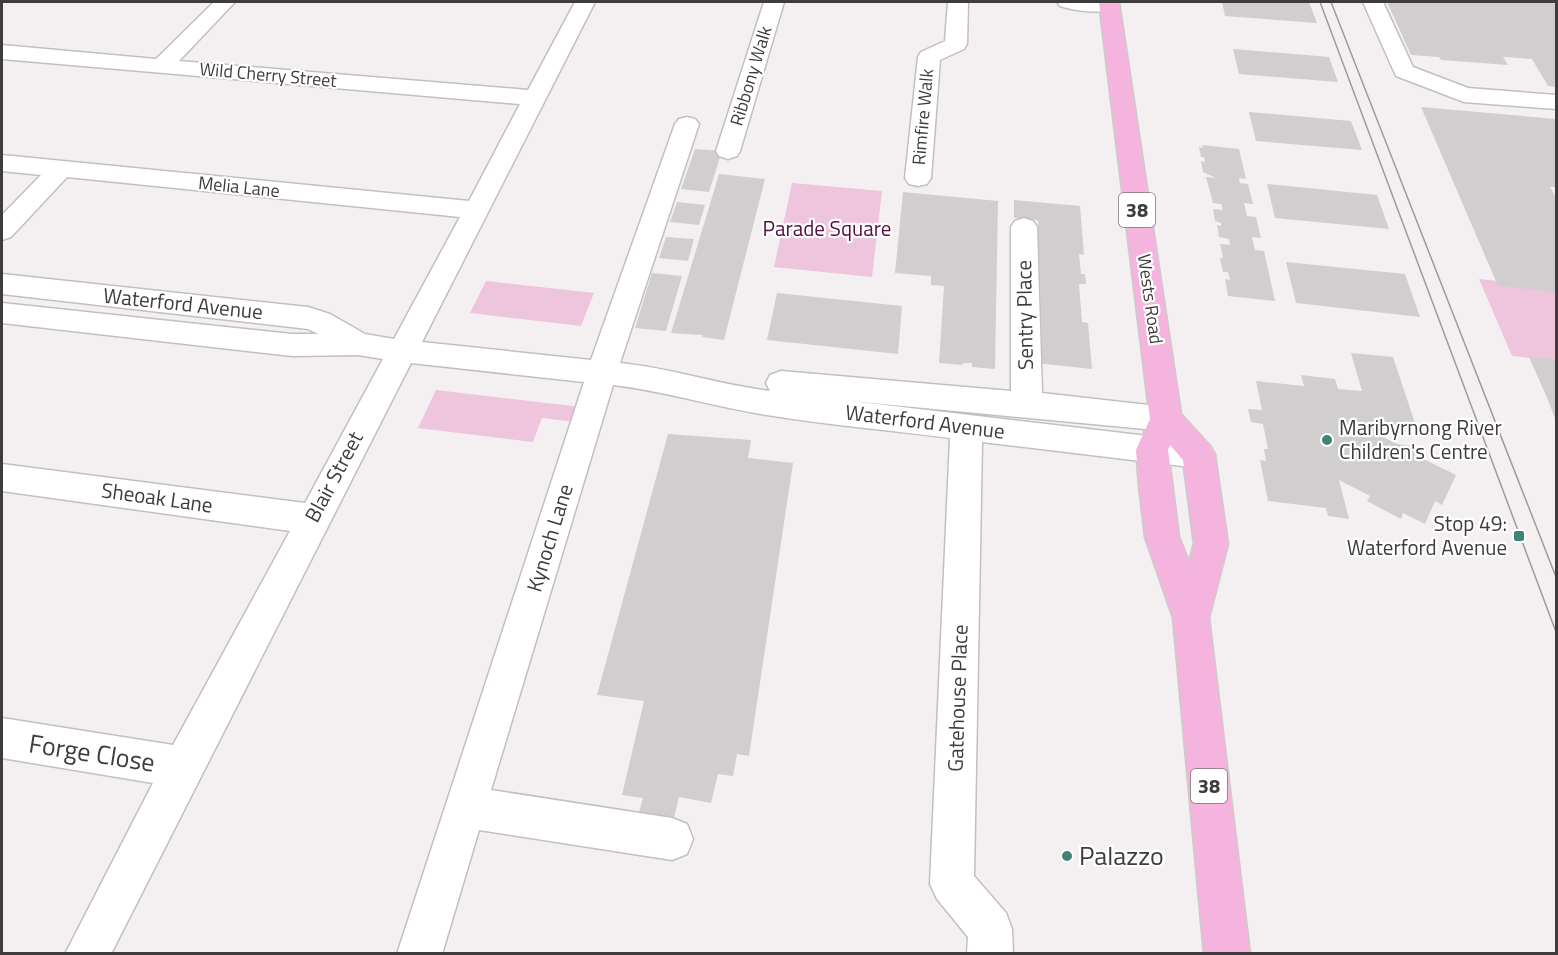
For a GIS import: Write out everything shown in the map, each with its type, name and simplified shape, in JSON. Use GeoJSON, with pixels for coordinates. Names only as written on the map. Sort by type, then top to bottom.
{"type":"FeatureCollection","features":[{"type":"Feature","properties":{"kind":"main road","name":"Wests Road"},"geometry":{"type":"LineString","coordinates":[[1109,3],[1166,419]]}},
{"type":"Feature","properties":{"kind":"main road"},"geometry":{"type":"LineString","coordinates":[[1152,450],[1166,419],[1199,455]]}},
{"type":"Feature","properties":{"kind":"main road","name":"38"},"geometry":{"type":"LineString","coordinates":[[1152,450],[1162,537],[1191,618],[1227,954]]}},
{"type":"Feature","properties":{"kind":"main road","name":"38"},"geometry":{"type":"LineString","coordinates":[[1191,618],[1211,544],[1199,455]]}},
{"type":"Feature","properties":{"kind":"street"},"geometry":{"type":"LineString","coordinates":[[161,66],[225,2]]}},
{"type":"Feature","properties":{"kind":"street","name":"Blair Street"},"geometry":{"type":"LineString","coordinates":[[87,954],[182,767],[585,2]]}},
{"type":"Feature","properties":{"kind":"street","name":"Ribbony Walk"},"geometry":{"type":"LineString","coordinates":[[728,151],[774,2]]}},
{"type":"Feature","properties":{"kind":"street","name":"Rimfire Walk"},"geometry":{"type":"LineString","coordinates":[[918,178],[929,57],[956,44],[958,2]]}},
{"type":"Feature","properties":{"kind":"street"},"geometry":{"type":"LineString","coordinates":[[1067,2],[1109,3]]}},
{"type":"Feature","properties":{"kind":"street"},"geometry":{"type":"LineString","coordinates":[[1373,2],[1404,71],[1464,95],[1557,102]]}},
{"type":"Feature","properties":{"kind":"street","name":"Wild Cherry Street"},"geometry":{"type":"LineString","coordinates":[[2,52],[535,99]]}},
{"type":"Feature","properties":{"kind":"street","name":"Kynoch Lane"},"geometry":{"type":"LineString","coordinates":[[419,954],[602,372],[687,124]]}},
{"type":"Feature","properties":{"kind":"street","name":"Melia Lane"},"geometry":{"type":"LineString","coordinates":[[2,163],[477,210]]}},
{"type":"Feature","properties":{"kind":"street"},"geometry":{"type":"LineString","coordinates":[[2,231],[61,169]]}},
{"type":"Feature","properties":{"kind":"street","name":"Sentry Place"},"geometry":{"type":"LineString","coordinates":[[1024,227],[1027,404]]}},
{"type":"Feature","properties":{"kind":"street","name":"Waterford Avenue"},"geometry":{"type":"LineString","coordinates":[[2,284],[308,318],[320,321],[358,344]]}},
{"type":"Feature","properties":{"kind":"street","name":"Waterford Avenue"},"geometry":{"type":"LineString","coordinates":[[2,313],[292,345],[358,344],[401,351],[653,378],[685,387],[766,403],[1199,455]]}},
{"type":"Feature","properties":{"kind":"street","name":"Waterford Avenue"},"geometry":{"type":"LineString","coordinates":[[653,378],[703,376],[1027,404],[1166,419]]}},
{"type":"Feature","properties":{"kind":"street","name":"Gatehouse Place"},"geometry":{"type":"LineString","coordinates":[[966,427],[951,884],[990,929],[990,954]]}},
{"type":"Feature","properties":{"kind":"street","name":"Sheoak Lane"},"geometry":{"type":"LineString","coordinates":[[2,477],[312,519]]}},
{"type":"Feature","properties":{"kind":"street","name":"Forge Close"},"geometry":{"type":"LineString","coordinates":[[2,738],[182,767]]}},
{"type":"Feature","properties":{"kind":"street"},"geometry":{"type":"LineString","coordinates":[[467,807],[672,839]]}},
{"type":"Feature","properties":{"kind":"green space","name":"Parade Square"},"geometry":{"type":"Polygon","coordinates":[[[792,183],[882,191],[872,277],[774,267],[792,183]]]}},
{"type":"Feature","properties":{"kind":"green space"},"geometry":{"type":"Polygon","coordinates":[[[1479,279],[1556,287],[1556,361],[1512,356],[1479,279]]]}},
{"type":"Feature","properties":{"kind":"green space"},"geometry":{"type":"Polygon","coordinates":[[[486,281],[594,293],[581,326],[470,313],[486,281]]]}},
{"type":"Feature","properties":{"kind":"green space"},"geometry":{"type":"Polygon","coordinates":[[[436,390],[581,407],[576,422],[542,418],[533,442],[418,428],[436,390]]]}},
{"type":"Feature","properties":{"kind":"building"},"geometry":{"type":"Polygon","coordinates":[[[1222,2],[1309,2],[1317,23],[1225,16],[1222,2]]]}},
{"type":"Feature","properties":{"kind":"building"},"geometry":{"type":"Polygon","coordinates":[[[1387,2],[1556,2],[1556,87],[1548,86],[1532,59],[1503,57],[1508,65],[1441,60],[1439,57],[1411,55],[1387,2]]]}},
{"type":"Feature","properties":{"kind":"building"},"geometry":{"type":"Polygon","coordinates":[[[1233,49],[1329,57],[1338,82],[1239,74],[1233,49]]]}},
{"type":"Feature","properties":{"kind":"building"},"geometry":{"type":"Polygon","coordinates":[[[1421,107],[1556,119],[1556,187],[1550,187],[1556,198],[1556,292],[1498,286],[1421,107]]]}},
{"type":"Feature","properties":{"kind":"building"},"geometry":{"type":"Polygon","coordinates":[[[1249,112],[1351,121],[1362,150],[1256,141],[1249,112]]]}},
{"type":"Feature","properties":{"kind":"building"},"geometry":{"type":"Polygon","coordinates":[[[1202,145],[1239,149],[1246,179],[1239,178],[1240,183],[1248,184],[1253,204],[1244,203],[1247,216],[1256,217],[1261,238],[1252,237],[1255,250],[1264,251],[1275,301],[1228,296],[1225,279],[1230,280],[1228,272],[1223,272],[1220,244],[1230,245],[1229,239],[1219,237],[1217,225],[1221,226],[1221,223],[1215,221],[1213,209],[1223,210],[1221,204],[1213,203],[1206,177],[1216,178],[1203,172],[1201,161],[1205,162],[1204,157],[1201,157],[1199,147],[1203,148],[1202,145]]]}},
{"type":"Feature","properties":{"kind":"building"},"geometry":{"type":"Polygon","coordinates":[[[695,149],[722,151],[709,192],[681,189],[695,149]]]}},
{"type":"Feature","properties":{"kind":"building"},"geometry":{"type":"Polygon","coordinates":[[[719,174],[765,179],[724,340],[702,337],[703,335],[671,333],[719,174]]]}},
{"type":"Feature","properties":{"kind":"building"},"geometry":{"type":"Polygon","coordinates":[[[1267,184],[1377,195],[1389,229],[1275,218],[1267,184]]]}},
{"type":"Feature","properties":{"kind":"building"},"geometry":{"type":"Polygon","coordinates":[[[903,192],[998,201],[995,369],[972,367],[972,363],[963,363],[963,365],[939,363],[944,286],[931,285],[931,276],[895,273],[903,192]]]}},
{"type":"Feature","properties":{"kind":"building"},"geometry":{"type":"Polygon","coordinates":[[[1014,200],[1080,206],[1084,255],[1079,254],[1081,274],[1085,274],[1086,284],[1079,284],[1082,322],[1088,323],[1092,369],[1035,363],[1035,340],[1042,341],[1038,220],[1014,218],[1014,200]]]}},
{"type":"Feature","properties":{"kind":"building"},"geometry":{"type":"Polygon","coordinates":[[[677,202],[705,205],[699,225],[670,222],[677,202]]]}},
{"type":"Feature","properties":{"kind":"building"},"geometry":{"type":"Polygon","coordinates":[[[666,237],[694,239],[688,261],[659,258],[666,237]]]}},
{"type":"Feature","properties":{"kind":"building"},"geometry":{"type":"Polygon","coordinates":[[[1286,262],[1405,274],[1420,317],[1296,303],[1286,262]]]}},
{"type":"Feature","properties":{"kind":"building"},"geometry":{"type":"Polygon","coordinates":[[[652,273],[682,276],[666,331],[635,328],[652,273]]]}},
{"type":"Feature","properties":{"kind":"building"},"geometry":{"type":"Polygon","coordinates":[[[777,293],[902,306],[898,354],[767,340],[777,293]]]}},
{"type":"Feature","properties":{"kind":"building","name":"Maribyrnong River Children's Centre"},"geometry":{"type":"Polygon","coordinates":[[[1351,353],[1393,357],[1417,429],[1383,425],[1379,435],[1397,444],[1413,446],[1415,455],[1456,475],[1442,505],[1435,501],[1425,524],[1403,513],[1401,519],[1367,501],[1370,496],[1339,480],[1349,519],[1328,516],[1326,508],[1268,501],[1260,460],[1266,461],[1264,449],[1268,449],[1263,424],[1251,422],[1248,409],[1262,410],[1256,381],[1304,386],[1301,375],[1335,379],[1338,389],[1362,391],[1351,353]]]}},
{"type":"Feature","properties":{"kind":"building"},"geometry":{"type":"Polygon","coordinates":[[[1529,357],[1556,360],[1556,421],[1548,400],[1529,357]]]}},
{"type":"Feature","properties":{"kind":"building"},"geometry":{"type":"Polygon","coordinates":[[[668,434],[751,440],[748,458],[793,463],[749,756],[737,754],[733,776],[718,774],[711,803],[679,797],[674,818],[639,812],[643,798],[622,795],[644,701],[597,695],[668,434]]]}},
{"type":"Feature","properties":{"kind":"tram line"},"geometry":{"type":"LineString","coordinates":[[1320,2],[1556,632]]}},
{"type":"Feature","properties":{"kind":"tram line"},"geometry":{"type":"LineString","coordinates":[[1331,2],[1556,577]]}},
{"type":"Feature","properties":{"kind":"place","name":"Maribyrnong River Children's Centre"},"geometry":{"type":"Point","coordinates":[1327,440]}},
{"type":"Feature","properties":{"kind":"place","name":"Stop 49: Waterford Avenue"},"geometry":{"type":"Point","coordinates":[1519,536]}},
{"type":"Feature","properties":{"kind":"place","name":"Palazzo"},"geometry":{"type":"Point","coordinates":[1067,856]}}]}
